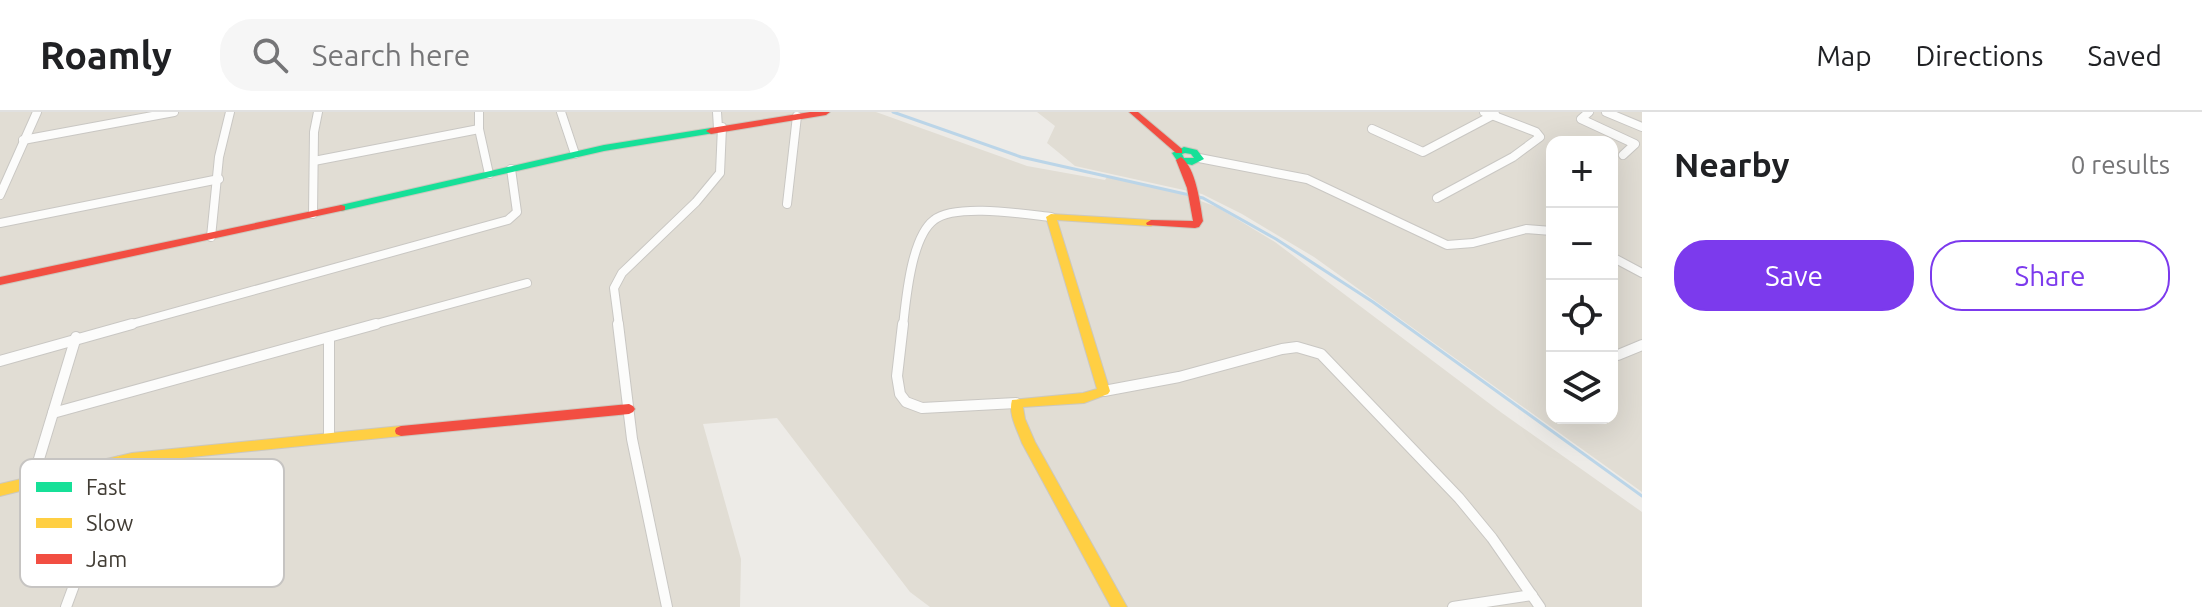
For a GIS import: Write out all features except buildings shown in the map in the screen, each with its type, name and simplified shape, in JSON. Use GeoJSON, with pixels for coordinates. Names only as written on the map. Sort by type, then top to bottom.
{"type":"FeatureCollection","features":[{"type":"Feature","properties":{"kind":"street"},"geometry":{"type":"LineString","coordinates":[[0,195],[37,112]]}},
{"type":"Feature","properties":{"kind":"street"},"geometry":{"type":"LineString","coordinates":[[23,140],[174,112]]}},
{"type":"Feature","properties":{"kind":"street"},"geometry":{"type":"LineString","coordinates":[[211,237],[219,157],[230,112]]}},
{"type":"Feature","properties":{"kind":"street"},"geometry":{"type":"LineString","coordinates":[[313,214],[318,112]]}},
{"type":"Feature","properties":{"kind":"street"},"geometry":{"type":"LineString","coordinates":[[479,112],[479,129],[489,174]]}},
{"type":"Feature","properties":{"kind":"street"},"geometry":{"type":"LineString","coordinates":[[562,112],[575,154]]}},
{"type":"Feature","properties":{"kind":"street"},"geometry":{"type":"LineString","coordinates":[[667,607],[629,409],[614,288],[622,273],[696,202],[720,173],[717,112]]}},
{"type":"Feature","properties":{"kind":"street"},"geometry":{"type":"LineString","coordinates":[[0,281],[211,237],[575,154],[789,115],[826,112]]}},
{"type":"Feature","properties":{"kind":"street"},"geometry":{"type":"LineString","coordinates":[[1133,112],[1188,158],[1307,179],[1447,245],[1468,245],[1532,229],[1546,230]]}},
{"type":"Feature","properties":{"kind":"street"},"geometry":{"type":"LineString","coordinates":[[1437,198],[1513,157],[1540,137],[1536,132],[1496,114],[1484,112]]}},
{"type":"Feature","properties":{"kind":"street"},"geometry":{"type":"LineString","coordinates":[[1589,112],[1581,119],[1635,144],[1623,155]]}},
{"type":"Feature","properties":{"kind":"street"},"geometry":{"type":"LineString","coordinates":[[1606,112],[1642,127]]}},
{"type":"Feature","properties":{"kind":"street"},"geometry":{"type":"LineString","coordinates":[[1372,129],[1423,152],[1496,114]]}},
{"type":"Feature","properties":{"kind":"street"},"geometry":{"type":"LineString","coordinates":[[787,204],[789,115]]}},
{"type":"Feature","properties":{"kind":"street"},"geometry":{"type":"LineString","coordinates":[[314,161],[479,129]]}},
{"type":"Feature","properties":{"kind":"street"},"geometry":{"type":"LineString","coordinates":[[1188,158],[1198,221],[1195,225],[970,214],[935,218],[921,232],[912,265],[897,376],[904,403],[912,408],[922,408],[1092,396],[1179,377],[1282,349],[1311,349],[1340,371],[1459,498],[1492,538],[1540,607]]}},
{"type":"Feature","properties":{"kind":"street"},"geometry":{"type":"LineString","coordinates":[[0,361],[76,337],[508,220],[517,212],[511,169]]}},
{"type":"Feature","properties":{"kind":"street"},"geometry":{"type":"LineString","coordinates":[[0,223],[219,179]]}},
{"type":"Feature","properties":{"kind":"street"},"geometry":{"type":"LineString","coordinates":[[1051,217],[1104,391]]}},
{"type":"Feature","properties":{"kind":"street"},"geometry":{"type":"LineString","coordinates":[[1618,260],[1642,272]]}},
{"type":"Feature","properties":{"kind":"street"},"geometry":{"type":"LineString","coordinates":[[53,413],[527,283]]}},
{"type":"Feature","properties":{"kind":"street"},"geometry":{"type":"LineString","coordinates":[[39,459],[76,337]]}},
{"type":"Feature","properties":{"kind":"street"},"geometry":{"type":"LineString","coordinates":[[329,338],[329,437]]}},
{"type":"Feature","properties":{"kind":"street"},"geometry":{"type":"LineString","coordinates":[[1618,355],[1642,345]]}},
{"type":"Feature","properties":{"kind":"street"},"geometry":{"type":"LineString","coordinates":[[1016,403],[1016,413],[1027,438],[1119,607]]}},
{"type":"Feature","properties":{"kind":"street"},"geometry":{"type":"LineString","coordinates":[[137,459],[329,437],[629,409]]}},
{"type":"Feature","properties":{"kind":"street"},"geometry":{"type":"LineString","coordinates":[[0,490],[20,485]]}},
{"type":"Feature","properties":{"kind":"street"},"geometry":{"type":"LineString","coordinates":[[66,607],[73,587]]}},
{"type":"Feature","properties":{"kind":"street"},"geometry":{"type":"LineString","coordinates":[[1453,607],[1532,595]]}},
{"type":"Feature","properties":{"kind":"shaded area"},"geometry":{"type":"Polygon","coordinates":[[[0,112],[876,112],[1027,166],[1105,180],[1107,177],[1121,179],[1173,191],[1217,207],[1275,242],[1502,413],[1642,512],[1642,607],[930,607],[910,592],[777,418],[703,424],[741,559],[740,607],[0,607],[0,112]]]}},
{"type":"Feature","properties":{"kind":"shaded area"},"geometry":{"type":"Polygon","coordinates":[[[1037,112],[1642,112],[1642,492],[1547,424],[1618,424],[1618,136],[1546,136],[1546,423],[1314,257],[1242,214],[1202,194],[1075,166],[1047,143],[1055,126],[1037,112]]]}},
{"type":"Feature","properties":{"kind":"waterway"},"geometry":{"type":"LineString","coordinates":[[893,112],[1021,157],[1203,198],[1276,239],[1373,302],[1642,496]]}},
{"type":"Feature","properties":{"kind":"traffic: fast"},"geometry":{"type":"LineString","coordinates":[[341,208],[604,148],[711,131]]}},
{"type":"Feature","properties":{"kind":"traffic: fast"},"geometry":{"type":"LineString","coordinates":[[1184,150],[1194,152],[1199,159],[1192,162],[1181,160],[1177,153],[1184,150]]}},
{"type":"Feature","properties":{"kind":"traffic: slow"},"geometry":{"type":"LineString","coordinates":[[1119,607],[1029,443],[1016,403],[1084,398],[1104,391],[1051,217],[1151,223]]}},
{"type":"Feature","properties":{"kind":"traffic: slow"},"geometry":{"type":"LineString","coordinates":[[128,459],[401,431]]}},
{"type":"Feature","properties":{"kind":"traffic: slow"},"geometry":{"type":"LineString","coordinates":[[0,490],[20,485]]}},
{"type":"Feature","properties":{"kind":"traffic: jam"},"geometry":{"type":"LineString","coordinates":[[711,131],[826,112]]}},
{"type":"Feature","properties":{"kind":"traffic: jam"},"geometry":{"type":"LineString","coordinates":[[1133,112],[1179,151]]}},
{"type":"Feature","properties":{"kind":"traffic: jam"},"geometry":{"type":"LineString","coordinates":[[1151,223],[1195,225],[1198,221],[1192,188],[1181,160]]}},
{"type":"Feature","properties":{"kind":"traffic: jam"},"geometry":{"type":"LineString","coordinates":[[0,281],[341,208]]}},
{"type":"Feature","properties":{"kind":"traffic: jam"},"geometry":{"type":"LineString","coordinates":[[401,431],[629,409]]}}]}
